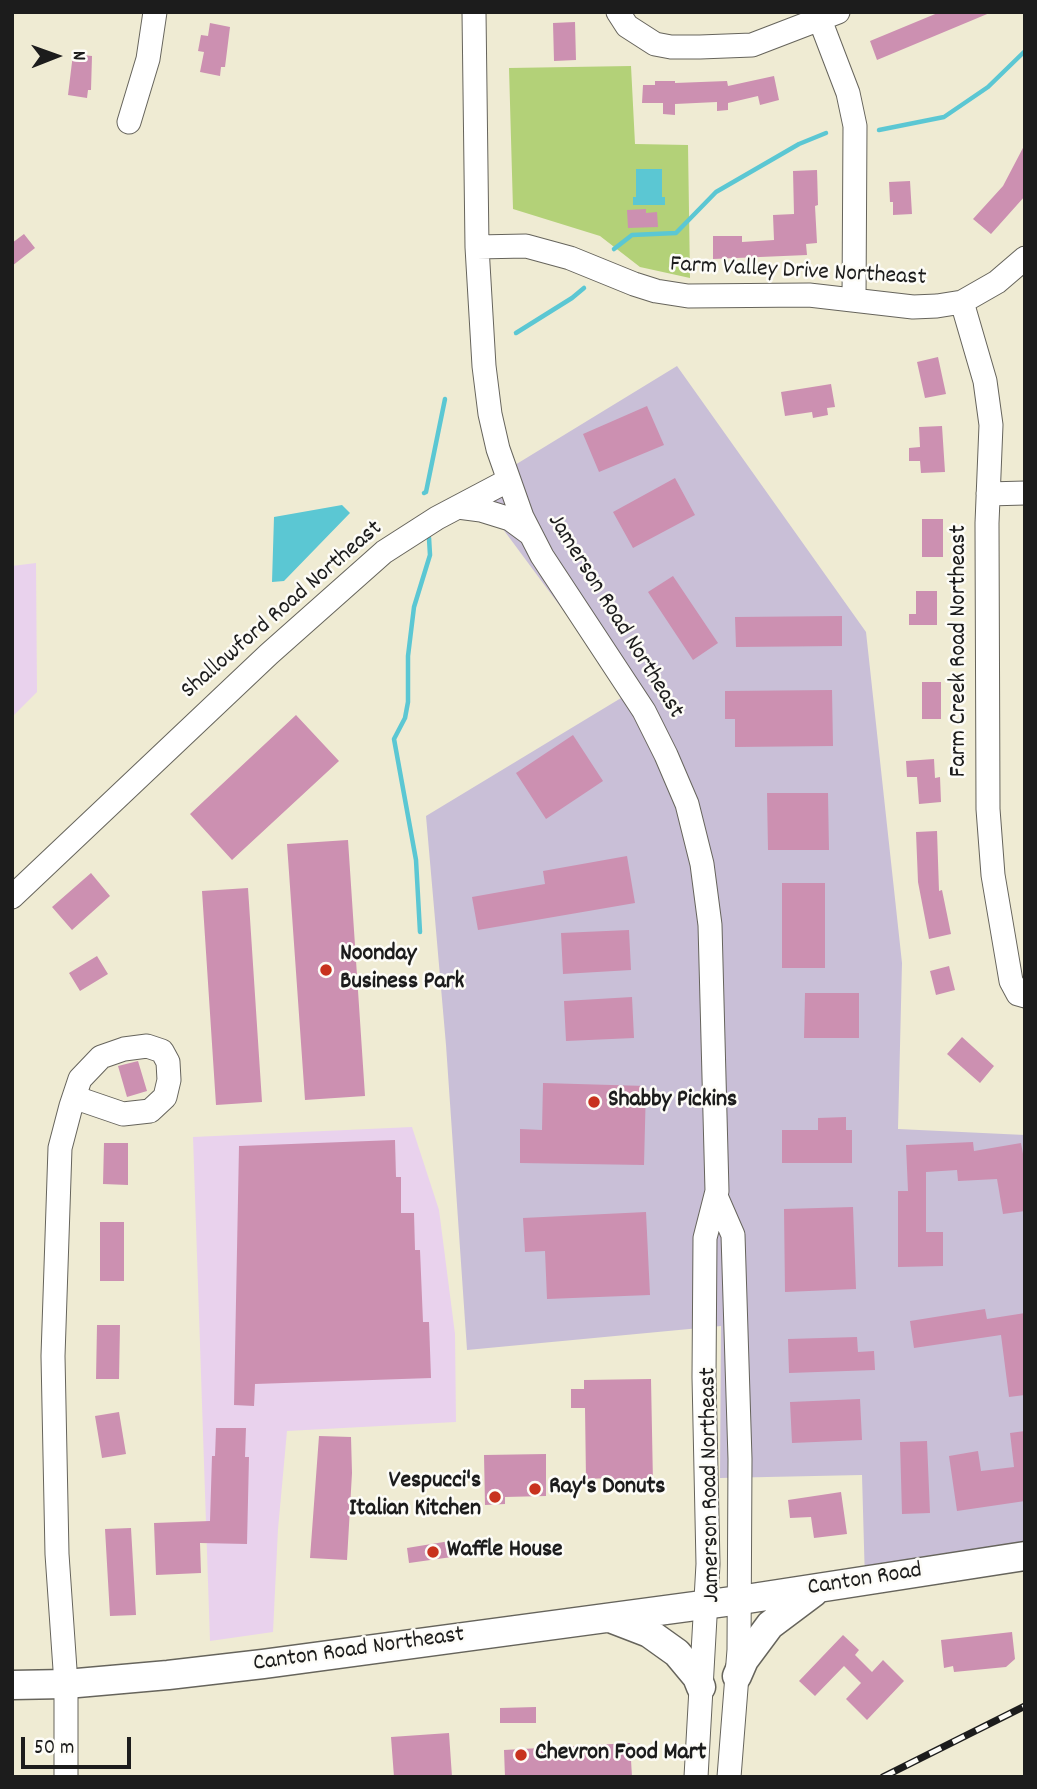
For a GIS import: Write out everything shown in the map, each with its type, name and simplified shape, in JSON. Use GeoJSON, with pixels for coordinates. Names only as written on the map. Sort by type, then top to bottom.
{"type":"FeatureCollection","features":[{"type":"Feature","properties":{"kind":"main road","name":"Canton Road"},"geometry":{"type":"LineString","coordinates":[[705,1605],[1025,1556]]}},
{"type":"Feature","properties":{"kind":"main road"},"geometry":{"type":"LineString","coordinates":[[737,1676],[744,1660],[770,1625],[821,1588]]}},
{"type":"Feature","properties":{"kind":"main road","name":"Canton Road Northeast"},"geometry":{"type":"LineString","coordinates":[[12,1685],[66,1684],[249,1665],[705,1605]]}},
{"type":"Feature","properties":{"kind":"main road"},"geometry":{"type":"LineString","coordinates":[[607,1618],[631,1625],[663,1642],[689,1665],[701,1688]]}},
{"type":"Feature","properties":{"kind":"street"},"geometry":{"type":"LineString","coordinates":[[129,122],[148,59],[155,12]]}},
{"type":"Feature","properties":{"kind":"street"},"geometry":{"type":"LineString","coordinates":[[474,12],[477,247],[484,366],[491,414],[507,481]]}},
{"type":"Feature","properties":{"kind":"street"},"geometry":{"type":"LineString","coordinates":[[618,12],[627,26],[640,36],[655,44],[671,47],[752,45],[825,15],[854,118],[854,300]]}},
{"type":"Feature","properties":{"kind":"street","name":"Farm Valley Drive Northeast"},"geometry":{"type":"LineString","coordinates":[[477,247],[526,246],[570,258],[634,284],[677,294],[809,295],[913,307],[961,302],[988,288],[1025,258]]}},
{"type":"Feature","properties":{"kind":"street","name":"Farm Creek Road Northeast"},"geometry":{"type":"LineString","coordinates":[[961,302],[979,359],[991,425],[988,494],[990,839],[996,907],[1009,974],[1018,994],[1025,996]]}},
{"type":"Feature","properties":{"kind":"street","name":"Shallowford Road Northeast"},"geometry":{"type":"LineString","coordinates":[[12,897],[269,654],[384,552],[507,481]]}},
{"type":"Feature","properties":{"kind":"street","name":"Jamerson Road Northeast"},"geometry":{"type":"LineString","coordinates":[[507,481],[548,566],[644,711],[687,804],[702,864],[710,925],[716,1196],[705,1238],[704,1377],[708,1564],[696,1777]]}},
{"type":"Feature","properties":{"kind":"street"},"geometry":{"type":"LineString","coordinates":[[988,494],[1025,493]]}},
{"type":"Feature","properties":{"kind":"street"},"geometry":{"type":"LineString","coordinates":[[458,507],[481,510],[509,519],[530,533]]}},
{"type":"Feature","properties":{"kind":"street"},"geometry":{"type":"LineString","coordinates":[[66,1777],[66,1684],[57,1554],[53,1356],[60,1148],[75,1095]]}},
{"type":"Feature","properties":{"kind":"street","name":"Jamerson Road Northeast"},"geometry":{"type":"LineString","coordinates":[[716,1196],[733,1235],[740,1448],[740,1600],[729,1777]]}},
{"type":"Feature","properties":{"kind":"shaded area"},"geometry":{"type":"Polygon","coordinates":[[[677,366],[866,632],[902,963],[898,1129],[1025,1135],[1025,1563],[865,1582],[862,1475],[720,1478],[721,1326],[467,1350],[446,1045],[426,816],[626,695],[474,490],[677,366]]]}},
{"type":"Feature","properties":{"kind":"shaded area"},"geometry":{"type":"Polygon","coordinates":[[[36,563],[37,692],[12,717],[12,566],[36,563]]]}},
{"type":"Feature","properties":{"kind":"shaded area"},"geometry":{"type":"Polygon","coordinates":[[[412,1127],[439,1210],[455,1334],[456,1422],[287,1431],[278,1529],[273,1632],[210,1641],[193,1137],[412,1127]]]}},
{"type":"Feature","properties":{"kind":"green space"},"geometry":{"type":"Polygon","coordinates":[[[631,66],[635,144],[688,145],[690,278],[640,267],[600,236],[513,209],[509,68],[631,66]]]}},
{"type":"Feature","properties":{"kind":"water"},"geometry":{"type":"Polygon","coordinates":[[[636,169],[662,169],[662,197],[665,197],[665,205],[633,205],[633,197],[636,197],[636,169]]]}},
{"type":"Feature","properties":{"kind":"water"},"geometry":{"type":"Polygon","coordinates":[[[342,505],[350,513],[284,581],[272,582],[274,517],[342,505]]]}},
{"type":"Feature","properties":{"kind":"building"},"geometry":{"type":"Polygon","coordinates":[[[940,12],[992,12],[877,60],[870,41],[940,12]]]}},
{"type":"Feature","properties":{"kind":"building"},"geometry":{"type":"Polygon","coordinates":[[[575,22],[576,60],[554,61],[553,23],[575,22]]]}},
{"type":"Feature","properties":{"kind":"building"},"geometry":{"type":"Polygon","coordinates":[[[210,23],[230,27],[225,67],[221,67],[220,76],[200,72],[204,52],[198,51],[201,35],[208,36],[210,23]]]}},
{"type":"Feature","properties":{"kind":"building"},"geometry":{"type":"Polygon","coordinates":[[[73,54],[92,56],[91,90],[88,90],[87,98],[68,95],[73,54]]]}},
{"type":"Feature","properties":{"kind":"building"},"geometry":{"type":"Polygon","coordinates":[[[774,76],[779,100],[760,105],[758,96],[728,103],[728,110],[717,111],[717,102],[675,104],[675,115],[663,114],[663,103],[642,103],[643,85],[655,85],[655,81],[727,81],[728,86],[774,76]]]}},
{"type":"Feature","properties":{"kind":"building"},"geometry":{"type":"Polygon","coordinates":[[[1025,144],[1025,196],[991,234],[973,219],[1003,186],[1025,144]]]}},
{"type":"Feature","properties":{"kind":"building"},"geometry":{"type":"Polygon","coordinates":[[[817,170],[817,243],[806,244],[807,255],[713,259],[713,236],[742,236],[742,242],[774,240],[773,215],[794,214],[793,171],[817,170]]]}},
{"type":"Feature","properties":{"kind":"building"},"geometry":{"type":"Polygon","coordinates":[[[910,181],[912,214],[893,215],[889,182],[910,181]]]}},
{"type":"Feature","properties":{"kind":"building"},"geometry":{"type":"Polygon","coordinates":[[[646,209],[646,213],[657,212],[658,227],[628,228],[627,210],[646,209]]]}},
{"type":"Feature","properties":{"kind":"building"},"geometry":{"type":"Polygon","coordinates":[[[24,234],[35,248],[12,266],[12,243],[24,234]]]}},
{"type":"Feature","properties":{"kind":"building"},"geometry":{"type":"Polygon","coordinates":[[[938,357],[946,394],[925,398],[917,362],[938,357]]]}},
{"type":"Feature","properties":{"kind":"building"},"geometry":{"type":"Polygon","coordinates":[[[831,384],[835,407],[827,408],[828,415],[813,418],[812,412],[785,416],[781,392],[831,384]]]}},
{"type":"Feature","properties":{"kind":"building"},"geometry":{"type":"Polygon","coordinates":[[[647,406],[664,445],[599,472],[583,434],[647,406]]]}},
{"type":"Feature","properties":{"kind":"building"},"geometry":{"type":"Polygon","coordinates":[[[942,426],[945,472],[921,473],[920,461],[909,461],[909,448],[920,447],[919,427],[942,426]]]}},
{"type":"Feature","properties":{"kind":"building"},"geometry":{"type":"Polygon","coordinates":[[[675,478],[695,515],[633,548],[613,512],[675,478]]]}},
{"type":"Feature","properties":{"kind":"building"},"geometry":{"type":"Polygon","coordinates":[[[922,519],[943,519],[943,557],[922,557],[922,519]]]}},
{"type":"Feature","properties":{"kind":"building"},"geometry":{"type":"Polygon","coordinates":[[[673,576],[718,643],[693,660],[648,592],[673,576]]]}},
{"type":"Feature","properties":{"kind":"building"},"geometry":{"type":"Polygon","coordinates":[[[916,591],[937,591],[937,625],[909,625],[909,614],[916,614],[916,591]]]}},
{"type":"Feature","properties":{"kind":"building"},"geometry":{"type":"Polygon","coordinates":[[[842,616],[842,646],[736,647],[735,617],[842,616]]]}},
{"type":"Feature","properties":{"kind":"building"},"geometry":{"type":"Polygon","coordinates":[[[922,682],[941,682],[941,719],[922,719],[922,682]]]}},
{"type":"Feature","properties":{"kind":"building"},"geometry":{"type":"Polygon","coordinates":[[[832,690],[833,746],[735,747],[735,719],[725,719],[725,691],[832,690]]]}},
{"type":"Feature","properties":{"kind":"building"},"geometry":{"type":"Polygon","coordinates":[[[296,715],[339,761],[232,860],[190,814],[296,715]]]}},
{"type":"Feature","properties":{"kind":"building"},"geometry":{"type":"Polygon","coordinates":[[[573,735],[603,781],[546,819],[516,773],[573,735]]]}},
{"type":"Feature","properties":{"kind":"building"},"geometry":{"type":"Polygon","coordinates":[[[934,759],[935,778],[940,777],[941,802],[919,804],[917,777],[907,777],[906,761],[934,759]]]}},
{"type":"Feature","properties":{"kind":"building"},"geometry":{"type":"Polygon","coordinates":[[[767,793],[828,793],[829,850],[768,850],[767,793]]]}},
{"type":"Feature","properties":{"kind":"building"},"geometry":{"type":"Polygon","coordinates":[[[937,831],[939,891],[942,890],[951,934],[929,939],[918,882],[916,832],[937,831]]]}},
{"type":"Feature","properties":{"kind":"building","name":"Noonday Business Park"},"geometry":{"type":"Polygon","coordinates":[[[348,840],[365,1096],[305,1100],[287,844],[348,840]]]}},
{"type":"Feature","properties":{"kind":"building"},"geometry":{"type":"Polygon","coordinates":[[[627,856],[635,903],[478,930],[472,897],[545,884],[543,871],[627,856]]]}},
{"type":"Feature","properties":{"kind":"building"},"geometry":{"type":"Polygon","coordinates":[[[91,873],[110,896],[72,930],[52,907],[91,873]]]}},
{"type":"Feature","properties":{"kind":"building"},"geometry":{"type":"Polygon","coordinates":[[[782,883],[825,883],[825,968],[782,968],[782,883]]]}},
{"type":"Feature","properties":{"kind":"building"},"geometry":{"type":"Polygon","coordinates":[[[248,888],[262,1102],[216,1105],[202,891],[248,888]]]}},
{"type":"Feature","properties":{"kind":"building"},"geometry":{"type":"Polygon","coordinates":[[[629,930],[631,970],[563,974],[561,933],[629,930]]]}},
{"type":"Feature","properties":{"kind":"building"},"geometry":{"type":"Polygon","coordinates":[[[97,956],[108,974],[80,991],[69,973],[97,956]]]}},
{"type":"Feature","properties":{"kind":"building"},"geometry":{"type":"Polygon","coordinates":[[[949,966],[955,990],[936,995],[930,971],[949,966]]]}},
{"type":"Feature","properties":{"kind":"building"},"geometry":{"type":"Polygon","coordinates":[[[805,993],[859,993],[859,1038],[804,1038],[805,993]]]}},
{"type":"Feature","properties":{"kind":"building"},"geometry":{"type":"Polygon","coordinates":[[[632,997],[634,1038],[566,1041],[564,1001],[632,997]]]}},
{"type":"Feature","properties":{"kind":"building"},"geometry":{"type":"Polygon","coordinates":[[[962,1037],[994,1066],[980,1083],[947,1054],[962,1037]]]}},
{"type":"Feature","properties":{"kind":"building"},"geometry":{"type":"Polygon","coordinates":[[[138,1061],[147,1091],[127,1097],[118,1066],[138,1061]]]}},
{"type":"Feature","properties":{"kind":"building"},"geometry":{"type":"Polygon","coordinates":[[[543,1083],[646,1086],[644,1165],[520,1163],[520,1129],[542,1130],[543,1083]]]}},
{"type":"Feature","properties":{"kind":"building"},"geometry":{"type":"Polygon","coordinates":[[[846,1117],[846,1130],[852,1130],[852,1163],[782,1163],[782,1130],[818,1130],[818,1118],[846,1117]]]}},
{"type":"Feature","properties":{"kind":"building"},"geometry":{"type":"Polygon","coordinates":[[[395,1140],[396,1177],[401,1177],[401,1213],[414,1213],[415,1250],[420,1250],[423,1322],[429,1322],[431,1378],[255,1384],[254,1406],[234,1405],[239,1146],[395,1140]]]}},
{"type":"Feature","properties":{"kind":"building"},"geometry":{"type":"Polygon","coordinates":[[[973,1142],[974,1151],[1021,1143],[1025,1165],[1025,1211],[1003,1214],[997,1179],[958,1181],[957,1170],[926,1172],[926,1232],[943,1232],[943,1266],[898,1267],[898,1191],[908,1191],[906,1145],[973,1142]]]}},
{"type":"Feature","properties":{"kind":"building"},"geometry":{"type":"Polygon","coordinates":[[[104,1143],[128,1143],[128,1185],[103,1184],[104,1143]]]}},
{"type":"Feature","properties":{"kind":"building"},"geometry":{"type":"Polygon","coordinates":[[[853,1207],[856,1289],[785,1292],[784,1209],[853,1207]]]}},
{"type":"Feature","properties":{"kind":"building"},"geometry":{"type":"Polygon","coordinates":[[[646,1212],[650,1295],[547,1299],[545,1251],[525,1252],[523,1218],[646,1212]]]}},
{"type":"Feature","properties":{"kind":"building"},"geometry":{"type":"Polygon","coordinates":[[[100,1222],[124,1222],[124,1281],[100,1281],[100,1222]]]}},
{"type":"Feature","properties":{"kind":"building"},"geometry":{"type":"Polygon","coordinates":[[[985,1309],[987,1319],[1025,1313],[1025,1395],[1009,1397],[1001,1335],[914,1348],[910,1321],[985,1309]]]}},
{"type":"Feature","properties":{"kind":"building"},"geometry":{"type":"Polygon","coordinates":[[[97,1325],[120,1325],[119,1379],[96,1379],[97,1325]]]}},
{"type":"Feature","properties":{"kind":"building"},"geometry":{"type":"Polygon","coordinates":[[[857,1337],[858,1352],[874,1351],[875,1370],[789,1373],[788,1339],[857,1337]]]}},
{"type":"Feature","properties":{"kind":"building"},"geometry":{"type":"Polygon","coordinates":[[[651,1379],[653,1484],[610,1485],[610,1478],[586,1479],[585,1408],[571,1408],[571,1389],[584,1389],[584,1380],[651,1379]]]}},
{"type":"Feature","properties":{"kind":"building"},"geometry":{"type":"Polygon","coordinates":[[[860,1399],[862,1440],[792,1443],[790,1402],[860,1399]]]}},
{"type":"Feature","properties":{"kind":"building"},"geometry":{"type":"Polygon","coordinates":[[[119,1412],[126,1454],[102,1458],[95,1416],[119,1412]]]}},
{"type":"Feature","properties":{"kind":"building"},"geometry":{"type":"Polygon","coordinates":[[[216,1428],[246,1428],[245,1457],[249,1457],[247,1544],[200,1543],[201,1573],[156,1575],[154,1523],[210,1521],[212,1456],[215,1456],[216,1428]]]}},
{"type":"Feature","properties":{"kind":"building"},"geometry":{"type":"Polygon","coordinates":[[[1025,1431],[1025,1501],[957,1511],[949,1456],[978,1451],[981,1471],[1014,1467],[1010,1433],[1025,1431]]]}},
{"type":"Feature","properties":{"kind":"building"},"geometry":{"type":"Polygon","coordinates":[[[319,1436],[351,1437],[352,1473],[347,1560],[310,1558],[319,1436]]]}},
{"type":"Feature","properties":{"kind":"building"},"geometry":{"type":"Polygon","coordinates":[[[927,1441],[930,1513],[902,1514],[900,1442],[927,1441]]]}},
{"type":"Feature","properties":{"kind":"building"},"geometry":{"type":"Polygon","coordinates":[[[546,1454],[546,1496],[505,1497],[505,1504],[485,1505],[484,1455],[546,1454]]]}},
{"type":"Feature","properties":{"kind":"building"},"geometry":{"type":"Polygon","coordinates":[[[841,1492],[847,1534],[814,1538],[811,1517],[790,1518],[788,1500],[841,1492]]]}},
{"type":"Feature","properties":{"kind":"building"},"geometry":{"type":"Polygon","coordinates":[[[131,1528],[136,1615],[110,1616],[105,1529],[131,1528]]]}},
{"type":"Feature","properties":{"kind":"building","name":"Waffle House"},"geometry":{"type":"Polygon","coordinates":[[[456,1540],[459,1556],[409,1563],[407,1548],[456,1540]]]}},
{"type":"Feature","properties":{"kind":"building"},"geometry":{"type":"Polygon","coordinates":[[[1012,1632],[1015,1659],[1006,1667],[954,1672],[953,1666],[944,1668],[941,1640],[1012,1632]]]}},
{"type":"Feature","properties":{"kind":"building"},"geometry":{"type":"Polygon","coordinates":[[[843,1635],[859,1650],[855,1655],[872,1672],[883,1660],[904,1681],[867,1720],[846,1699],[861,1683],[844,1666],[815,1696],[799,1681],[843,1635]]]}},
{"type":"Feature","properties":{"kind":"building"},"geometry":{"type":"Polygon","coordinates":[[[536,1707],[536,1723],[500,1723],[500,1708],[536,1707]]]}},
{"type":"Feature","properties":{"kind":"building"},"geometry":{"type":"Polygon","coordinates":[[[449,1733],[452,1777],[394,1777],[391,1737],[449,1733]]]}},
{"type":"Feature","properties":{"kind":"building"},"geometry":{"type":"Polygon","coordinates":[[[630,1743],[632,1777],[505,1777],[504,1750],[630,1743]]]}},
{"type":"Feature","properties":{"kind":"waterway"},"geometry":{"type":"LineString","coordinates":[[879,130],[944,117],[988,87],[1025,51]]}},
{"type":"Feature","properties":{"kind":"waterway"},"geometry":{"type":"LineString","coordinates":[[614,249],[632,235],[676,233],[716,192],[799,144],[826,133]]}},
{"type":"Feature","properties":{"kind":"waterway"},"geometry":{"type":"LineString","coordinates":[[516,333],[584,288]]}},
{"type":"Feature","properties":{"kind":"waterway"},"geometry":{"type":"LineString","coordinates":[[424,493],[445,399]]}},
{"type":"Feature","properties":{"kind":"waterway"},"geometry":{"type":"LineString","coordinates":[[420,932],[416,860],[394,739],[405,718],[408,702],[408,656],[414,607],[430,555],[429,538]]}},
{"type":"Feature","properties":{"kind":"railway"},"geometry":{"type":"LineString","coordinates":[[883,1777],[1025,1706]]}},
{"type":"Feature","properties":{"kind":"place","name":"Noonday Business Park"},"geometry":{"type":"Point","coordinates":[326,970]}},
{"type":"Feature","properties":{"kind":"place","name":"Shabby Pickins"},"geometry":{"type":"Point","coordinates":[594,1102]}},
{"type":"Feature","properties":{"kind":"place","name":"Ray's Donuts"},"geometry":{"type":"Point","coordinates":[535,1489]}},
{"type":"Feature","properties":{"kind":"place","name":"Vespucci's Italian Kitchen"},"geometry":{"type":"Point","coordinates":[495,1497]}},
{"type":"Feature","properties":{"kind":"place","name":"Waffle House"},"geometry":{"type":"Point","coordinates":[433,1552]}},
{"type":"Feature","properties":{"kind":"place","name":"Chevron Food Mart"},"geometry":{"type":"Point","coordinates":[521,1755]}}]}
